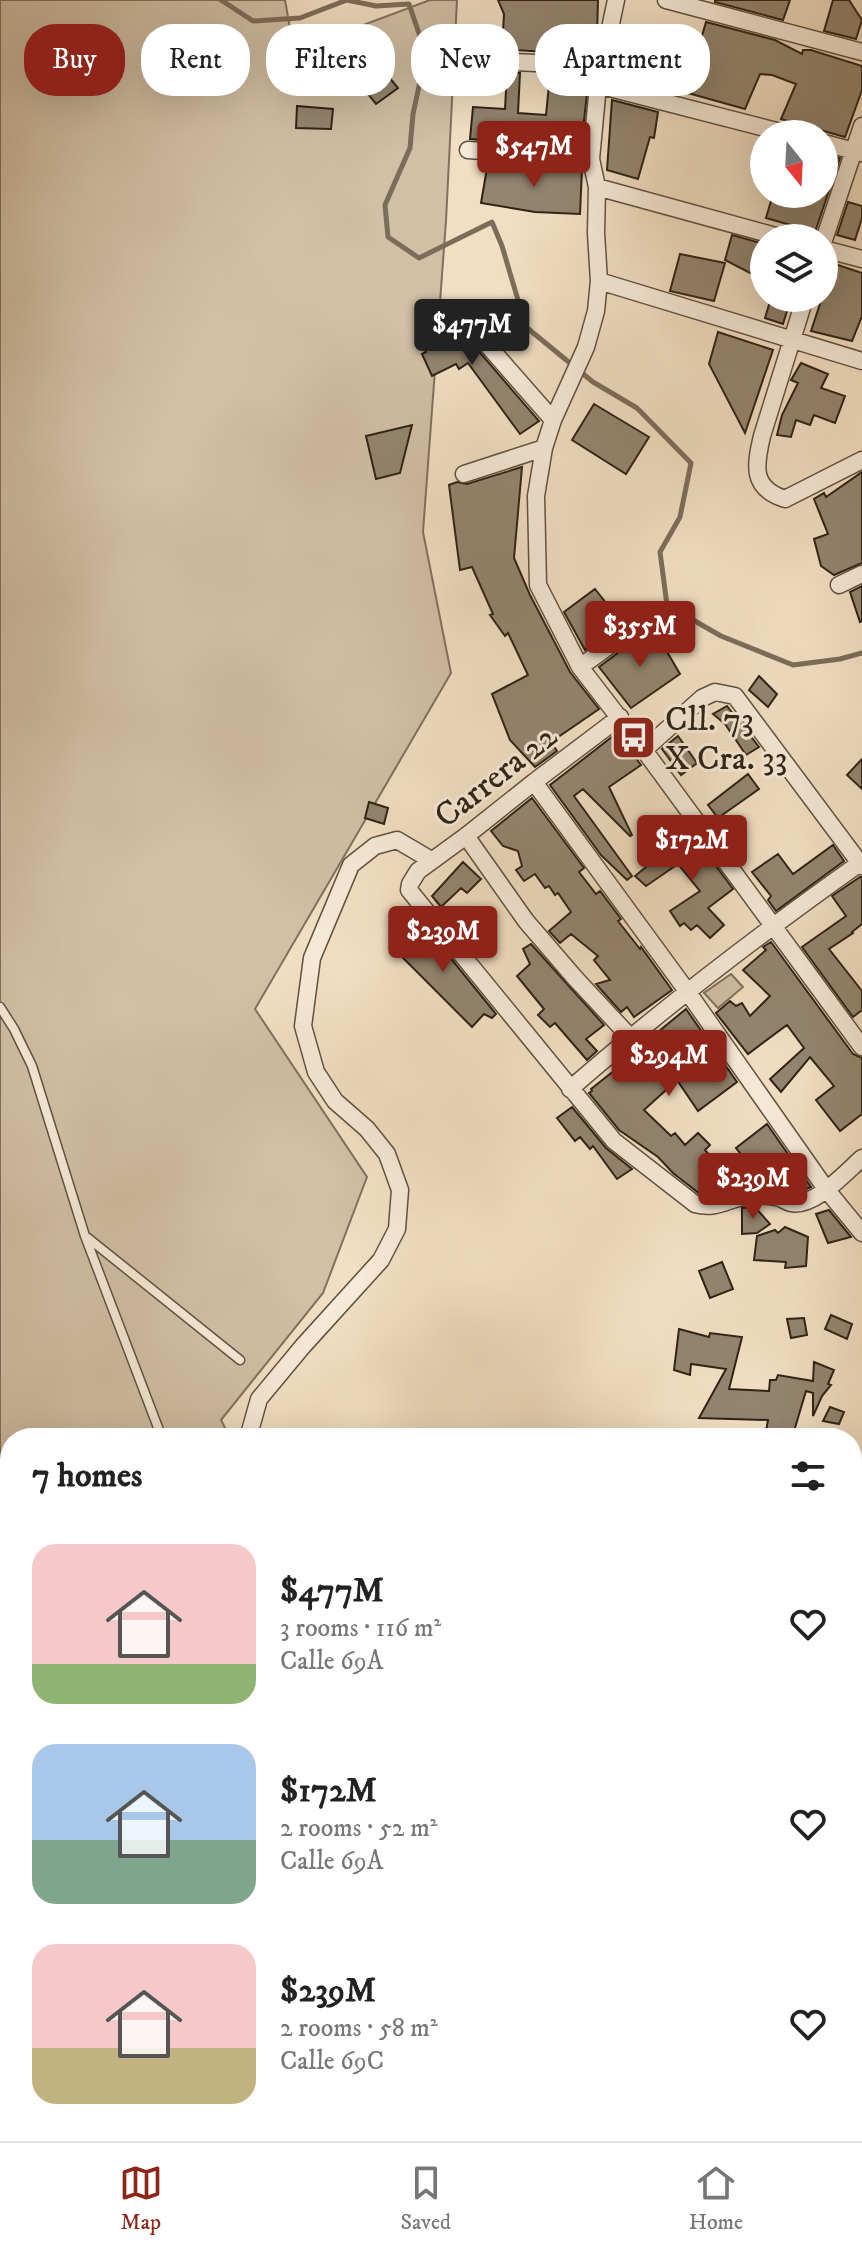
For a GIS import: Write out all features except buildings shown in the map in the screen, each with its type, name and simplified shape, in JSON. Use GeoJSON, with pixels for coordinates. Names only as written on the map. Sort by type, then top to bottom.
{"type":"FeatureCollection","features":[{"type":"Feature","properties":{"kind":"street"},"geometry":{"type":"LineString","coordinates":[[611,24],[616,0]]}},
{"type":"Feature","properties":{"kind":"street"},"geometry":{"type":"LineString","coordinates":[[666,0],[862,52]]}},
{"type":"Feature","properties":{"kind":"street"},"geometry":{"type":"LineString","coordinates":[[597,96],[591,159],[597,187],[599,281],[596,311],[586,347],[553,420],[544,448],[536,496],[538,585],[580,667],[862,1047]]}},
{"type":"Feature","properties":{"kind":"street"},"geometry":{"type":"LineString","coordinates":[[641,96],[750,124]]}},
{"type":"Feature","properties":{"kind":"street"},"geometry":{"type":"LineString","coordinates":[[830,224],[858,152],[862,126]]}},
{"type":"Feature","properties":{"kind":"street"},"geometry":{"type":"LineString","coordinates":[[838,147],[858,152]]}},
{"type":"Feature","properties":{"kind":"street"},"geometry":{"type":"LineString","coordinates":[[468,150],[591,159]]}},
{"type":"Feature","properties":{"kind":"street"},"geometry":{"type":"LineString","coordinates":[[597,187],[750,229]]}},
{"type":"Feature","properties":{"kind":"street"},"geometry":{"type":"LineString","coordinates":[[838,253],[862,259]]}},
{"type":"Feature","properties":{"kind":"street"},"geometry":{"type":"LineString","coordinates":[[599,281],[862,361]]}},
{"type":"Feature","properties":{"kind":"street"},"geometry":{"type":"LineString","coordinates":[[800,312],[757,457],[759,478],[769,494],[785,499],[862,460]]}},
{"type":"Feature","properties":{"kind":"street"},"geometry":{"type":"LineString","coordinates":[[483,340],[553,420]]}},
{"type":"Feature","properties":{"kind":"street"},"geometry":{"type":"LineString","coordinates":[[464,474],[544,448]]}},
{"type":"Feature","properties":{"kind":"street"},"geometry":{"type":"LineString","coordinates":[[839,585],[862,574]]}},
{"type":"Feature","properties":{"kind":"street"},"geometry":{"type":"LineString","coordinates":[[580,667],[639,624]]}},
{"type":"Feature","properties":{"kind":"street"},"geometry":{"type":"LineString","coordinates":[[644,750],[702,698],[715,692],[735,696],[861,864],[773,925],[687,991],[570,1089],[614,1141],[695,1204],[708,1207],[745,1197],[763,1196],[792,1204],[807,1203],[862,1158]]}},
{"type":"Feature","properties":{"kind":"street","name":"Carrera 22"},"geometry":{"type":"LineString","coordinates":[[570,1089],[409,890],[418,871],[431,860],[620,717]]}},
{"type":"Feature","properties":{"kind":"street"},"geometry":{"type":"LineString","coordinates":[[534,782],[687,991],[826,1189],[862,1233]]}},
{"type":"Feature","properties":{"kind":"street"},"geometry":{"type":"LineString","coordinates":[[466,836],[526,921],[630,1037]]}},
{"type":"Feature","properties":{"kind":"street"},"geometry":{"type":"LineString","coordinates":[[251,1428],[259,1399],[381,1260],[397,1229],[400,1190],[387,1154],[367,1129],[335,1101],[316,1072],[303,1026],[312,958],[351,865],[375,846],[397,840],[431,860]]}},
{"type":"Feature","properties":{"kind":"lane"},"geometry":{"type":"LineString","coordinates":[[0,1007],[32,1066],[85,1236],[158,1428]]}},
{"type":"Feature","properties":{"kind":"lane"},"geometry":{"type":"LineString","coordinates":[[85,1236],[240,1360]]}},
{"type":"Feature","properties":{"kind":"shaded area"},"geometry":{"type":"Polygon","coordinates":[[[0,0],[285,0],[289,24],[266,24],[266,96],[395,96],[395,24],[366,24],[430,0],[457,0],[456,24],[411,24],[411,96],[452,96],[423,532],[451,673],[255,1009],[367,1177],[323,1293],[221,1420],[225,1428],[0,1428],[0,0]]]}},
{"type":"Feature","properties":{"kind":"shaded area"},"geometry":{"type":"Polygon","coordinates":[[[731,974],[743,987],[718,1008],[704,993],[731,974]]]}},
{"type":"Feature","properties":{"kind":"waterway"},"geometry":{"type":"LineString","coordinates":[[221,0],[253,21],[300,18],[347,0],[376,6],[409,4],[426,54],[413,114],[410,148],[385,205],[388,237],[419,258],[492,222],[526,327],[593,382],[637,408],[691,463],[680,517],[660,552],[667,605],[721,636],[793,665],[862,653]]}},
{"type":"Feature","properties":{"kind":"place","name":"Cll. 73 X Cra. 33"},"geometry":{"type":"Point","coordinates":[634,738]}}]}
